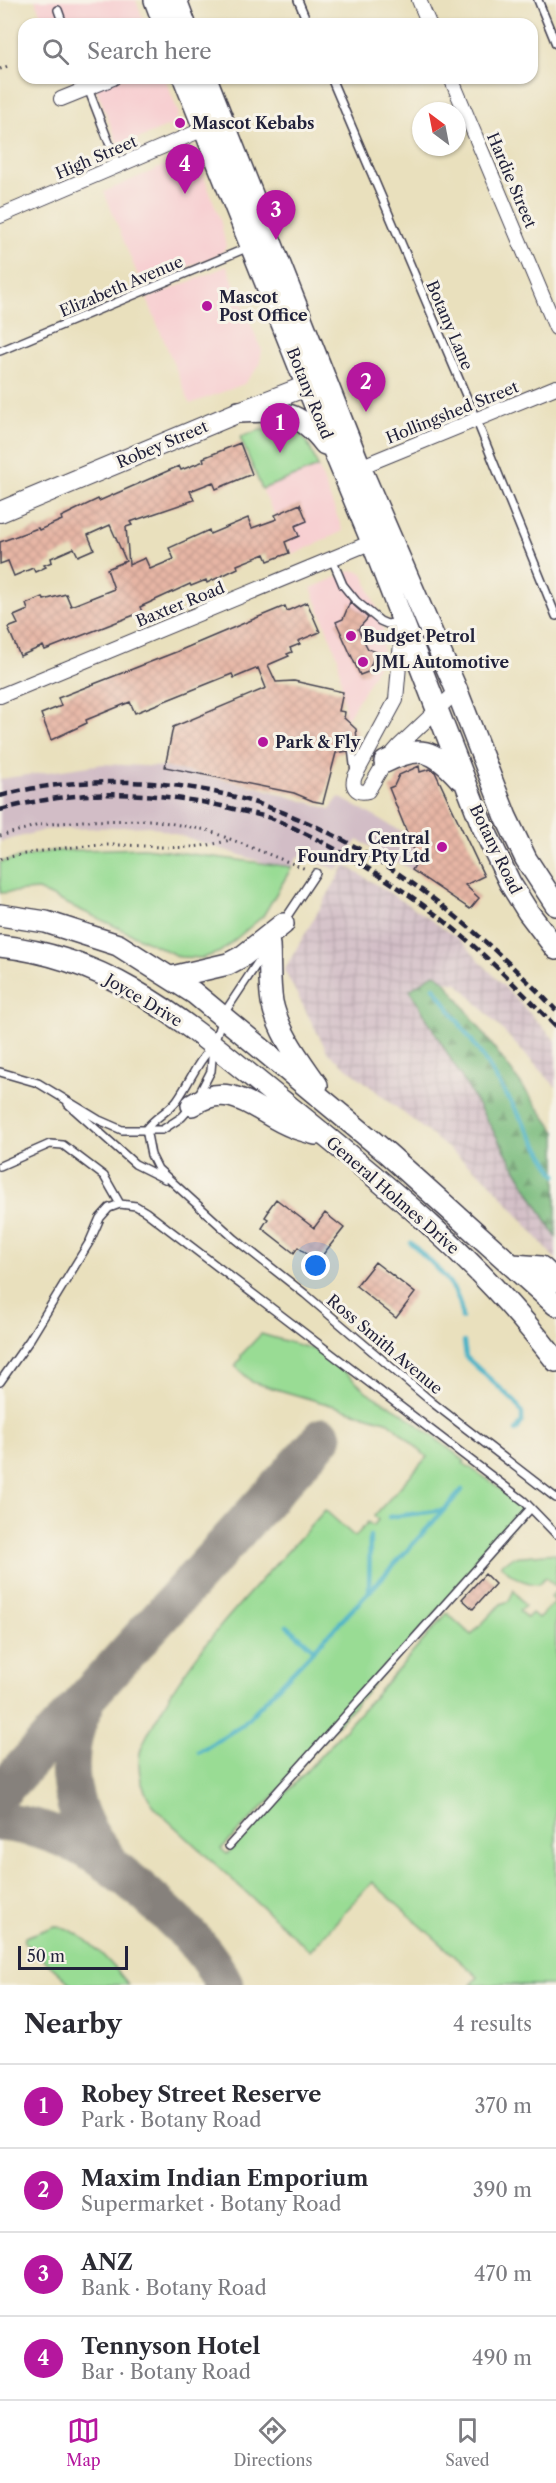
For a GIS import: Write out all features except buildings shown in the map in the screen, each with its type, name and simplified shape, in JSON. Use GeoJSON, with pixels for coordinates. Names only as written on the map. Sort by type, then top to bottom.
{"type":"FeatureCollection","features":[{"type":"Feature","properties":{"kind":"main road"},"geometry":{"type":"LineString","coordinates":[[155,0],[162,18]]}},
{"type":"Feature","properties":{"kind":"main road"},"geometry":{"type":"LineString","coordinates":[[176,0],[183,18]]}},
{"type":"Feature","properties":{"kind":"main road","name":"Botany Road"},"geometry":{"type":"LineString","coordinates":[[186,84],[252,246],[316,383],[352,469],[457,691],[516,838],[556,905]]}},
{"type":"Feature","properties":{"kind":"main road","name":"Botany Road"},"geometry":{"type":"LineString","coordinates":[[208,84],[316,383]]}},
{"type":"Feature","properties":{"kind":"main road"},"geometry":{"type":"LineString","coordinates":[[239,412],[284,413],[305,422],[352,469]]}},
{"type":"Feature","properties":{"kind":"main road","name":"Botany Road"},"geometry":{"type":"LineString","coordinates":[[352,469],[372,542],[465,785],[510,883],[528,912],[556,949]]}},
{"type":"Feature","properties":{"kind":"main road"},"geometry":{"type":"LineString","coordinates":[[385,762],[411,751],[432,754],[465,785]]}},
{"type":"Feature","properties":{"kind":"main road","name":"Joyce Drive"},"geometry":{"type":"LineString","coordinates":[[0,915],[46,922],[96,937],[134,953],[194,993]]}},
{"type":"Feature","properties":{"kind":"main road"},"geometry":{"type":"LineString","coordinates":[[172,977],[228,964],[243,956],[283,924]]}},
{"type":"Feature","properties":{"kind":"main road"},"geometry":{"type":"LineString","coordinates":[[269,945],[270,989],[279,1024],[290,1045],[332,1106]]}},
{"type":"Feature","properties":{"kind":"main road","name":"Joyce Drive"},"geometry":{"type":"LineString","coordinates":[[0,946],[61,958],[111,978],[157,1005],[213,1046]]}},
{"type":"Feature","properties":{"kind":"main road","name":"General Holmes Drive"},"geometry":{"type":"LineString","coordinates":[[194,993],[332,1106],[556,1305]]}},
{"type":"Feature","properties":{"kind":"main road","name":"General Holmes Drive"},"geometry":{"type":"LineString","coordinates":[[213,1046],[381,1180],[447,1240],[506,1301],[555,1359]]}},
{"type":"Feature","properties":{"kind":"main road"},"geometry":{"type":"LineString","coordinates":[[192,1105],[216,1096],[233,1096],[256,1105],[291,1127],[327,1137]]}},
{"type":"Feature","properties":{"kind":"main road"},"geometry":{"type":"LineString","coordinates":[[513,1265],[541,1267],[556,1281]]}},
{"type":"Feature","properties":{"kind":"street"},"geometry":{"type":"LineString","coordinates":[[419,0],[426,18]]}},
{"type":"Feature","properties":{"kind":"street"},"geometry":{"type":"LineString","coordinates":[[60,99],[84,84]]}},
{"type":"Feature","properties":{"kind":"street","name":"Hardie Street"},"geometry":{"type":"LineString","coordinates":[[454,84],[556,328]]}},
{"type":"Feature","properties":{"kind":"street","name":"High Street"},"geometry":{"type":"LineString","coordinates":[[0,216],[204,129]]}},
{"type":"Feature","properties":{"kind":"street","name":"Robey Street"},"geometry":{"type":"LineString","coordinates":[[0,512],[239,412],[316,383]]}},
{"type":"Feature","properties":{"kind":"street","name":"Hollingshed Street"},"geometry":{"type":"LineString","coordinates":[[352,469],[556,387]]}},
{"type":"Feature","properties":{"kind":"street","name":"Baxter Road"},"geometry":{"type":"LineString","coordinates":[[0,696],[372,542]]}},
{"type":"Feature","properties":{"kind":"street"},"geometry":{"type":"LineString","coordinates":[[402,622],[400,677],[396,700],[355,776],[353,784],[356,789],[362,792],[368,791],[385,762],[457,691]]}},
{"type":"Feature","properties":{"kind":"lane"},"geometry":{"type":"LineString","coordinates":[[298,0],[306,18]]}},
{"type":"Feature","properties":{"kind":"lane"},"geometry":{"type":"LineString","coordinates":[[538,0],[556,44]]}},
{"type":"Feature","properties":{"kind":"lane"},"geometry":{"type":"LineString","coordinates":[[58,10],[61,18]]}},
{"type":"Feature","properties":{"kind":"lane"},"geometry":{"type":"LineString","coordinates":[[86,84],[118,166]]}},
{"type":"Feature","properties":{"kind":"lane","name":"Botany Lane"},"geometry":{"type":"LineString","coordinates":[[334,84],[476,419],[556,616]]}},
{"type":"Feature","properties":{"kind":"lane","name":"Elizabeth Avenue"},"geometry":{"type":"LineString","coordinates":[[0,351],[252,246]]}},
{"type":"Feature","properties":{"kind":"lane"},"geometry":{"type":"LineString","coordinates":[[332,559],[348,594],[356,602],[380,621],[387,624],[402,622]]}},
{"type":"Feature","properties":{"kind":"lane"},"geometry":{"type":"LineString","coordinates":[[352,748],[355,776]]}},
{"type":"Feature","properties":{"kind":"lane"},"geometry":{"type":"LineString","coordinates":[[146,1130],[153,1119],[176,1102],[198,1062],[213,1046],[223,1015],[316,873]]}},
{"type":"Feature","properties":{"kind":"lane","name":"Ross Smith Avenue"},"geometry":{"type":"LineString","coordinates":[[0,1072],[21,1077],[54,1091],[99,1120],[122,1130],[162,1131],[182,1117],[192,1105],[211,1071],[213,1046]]}},
{"type":"Feature","properties":{"kind":"lane","name":"Ross Smith Avenue"},"geometry":{"type":"LineString","coordinates":[[54,1091],[135,1164],[173,1183]]}},
{"type":"Feature","properties":{"kind":"lane","name":"Ross Smith Avenue"},"geometry":{"type":"LineString","coordinates":[[146,1130],[154,1162],[173,1183],[235,1239],[305,1294],[433,1403],[556,1498]]}},
{"type":"Feature","properties":{"kind":"lane"},"geometry":{"type":"LineString","coordinates":[[0,1166],[50,1144],[63,1145],[104,1176],[120,1204]]}},
{"type":"Feature","properties":{"kind":"lane"},"geometry":{"type":"LineString","coordinates":[[0,1382],[19,1356],[90,1241],[100,1218],[109,1208],[120,1204],[136,1206],[524,1501],[556,1534]]}},
{"type":"Feature","properties":{"kind":"lane"},"geometry":{"type":"LineString","coordinates":[[229,1846],[531,1508]]}},
{"type":"Feature","properties":{"kind":"path"},"geometry":{"type":"LineString","coordinates":[[0,69],[8,66]]}},
{"type":"Feature","properties":{"kind":"path"},"geometry":{"type":"LineString","coordinates":[[0,836],[39,825],[83,821],[152,820],[207,830],[316,873]]}},
{"type":"Feature","properties":{"kind":"path"},"geometry":{"type":"LineString","coordinates":[[0,859],[46,849],[115,845],[185,849],[205,847],[231,839]]}},
{"type":"Feature","properties":{"kind":"shaded area"},"geometry":{"type":"Polygon","coordinates":[[[35,0],[136,0],[143,18],[69,18],[42,18],[35,0]]]}},
{"type":"Feature","properties":{"kind":"shaded area"},"geometry":{"type":"Polygon","coordinates":[[[94,84],[167,84],[179,114],[174,124],[119,147],[94,84]]]}},
{"type":"Feature","properties":{"kind":"shaded area"},"geometry":{"type":"Polygon","coordinates":[[[189,155],[197,158],[220,219],[226,246],[222,253],[142,286],[104,192],[189,155]]]}},
{"type":"Feature","properties":{"kind":"shaded area"},"geometry":{"type":"Polygon","coordinates":[[[227,266],[262,351],[259,366],[244,384],[190,404],[147,299],[227,266]]]}},
{"type":"Feature","properties":{"kind":"shaded area"},"geometry":{"type":"Polygon","coordinates":[[[318,467],[343,531],[293,555],[262,489],[318,467]]]}},
{"type":"Feature","properties":{"kind":"shaded area"},"geometry":{"type":"Polygon","coordinates":[[[353,570],[363,573],[384,633],[382,652],[374,673],[346,721],[338,658],[311,588],[353,570]]]}},
{"type":"Feature","properties":{"kind":"shaded area"},"geometry":{"type":"Polygon","coordinates":[[[103,764],[164,767],[258,787],[330,809],[339,797],[408,835],[418,860],[412,870],[358,840],[338,870],[298,856],[292,867],[268,864],[150,826],[45,830],[0,842],[0,779],[103,764]]]}},
{"type":"Feature","properties":{"kind":"shaded area"},"geometry":{"type":"Polygon","coordinates":[[[345,865],[460,940],[556,1041],[556,1087],[458,983],[445,981],[435,973],[410,991],[556,1237],[556,1260],[489,1181],[328,1053],[284,970],[345,865]]]}},
{"type":"Feature","properties":{"kind":"green space"},"geometry":{"type":"Polygon","coordinates":[[[260,430],[298,434],[308,444],[318,467],[262,489],[240,437],[260,430]]]}},
{"type":"Feature","properties":{"kind":"green space"},"geometry":{"type":"Polygon","coordinates":[[[144,848],[292,867],[263,916],[220,952],[203,958],[180,957],[38,890],[0,893],[0,862],[52,851],[144,848]]]}},
{"type":"Feature","properties":{"kind":"green space"},"geometry":{"type":"Polygon","coordinates":[[[435,973],[445,981],[556,1132],[556,1237],[410,990],[435,973]]]}},
{"type":"Feature","properties":{"kind":"green space"},"geometry":{"type":"Polygon","coordinates":[[[261,1334],[323,1352],[367,1392],[401,1412],[465,1461],[463,1463],[493,1483],[523,1509],[524,1513],[277,1793],[221,1849],[227,1854],[256,1825],[394,1675],[447,1613],[471,1635],[501,1604],[509,1601],[514,1590],[525,1606],[519,1611],[527,1618],[532,1613],[538,1618],[555,1602],[550,1597],[556,1591],[556,1985],[471,1985],[478,1977],[372,1882],[310,1951],[162,1815],[151,1802],[143,1787],[139,1762],[143,1743],[175,1687],[236,1608],[325,1510],[355,1537],[368,1522],[373,1526],[378,1520],[374,1516],[427,1457],[389,1422],[252,1382],[235,1366],[241,1355],[261,1334]]]}},
{"type":"Feature","properties":{"kind":"green space"},"geometry":{"type":"Polygon","coordinates":[[[556,1553],[556,1587],[545,1577],[538,1584],[522,1581],[501,1565],[512,1557],[556,1553]]]}},
{"type":"Feature","properties":{"kind":"green space"},"geometry":{"type":"Polygon","coordinates":[[[55,1926],[65,1928],[86,1940],[129,1985],[72,1985],[24,1942],[25,1937],[55,1926]]]}},
{"type":"Feature","properties":{"kind":"waterway"},"geometry":{"type":"LineString","coordinates":[[434,987],[481,1054],[556,1175]]}},
{"type":"Feature","properties":{"kind":"waterway"},"geometry":{"type":"LineString","coordinates":[[411,1243],[451,1286],[461,1306],[462,1318]]}},
{"type":"Feature","properties":{"kind":"waterway"},"geometry":{"type":"LineString","coordinates":[[464,1342],[466,1357],[516,1403],[522,1413],[522,1422],[516,1431]]}},
{"type":"Feature","properties":{"kind":"waterway"},"geometry":{"type":"LineString","coordinates":[[444,1510],[462,1490]]}},
{"type":"Feature","properties":{"kind":"waterway"},"geometry":{"type":"LineString","coordinates":[[369,1592],[444,1510],[389,1517]]}},
{"type":"Feature","properties":{"kind":"waterway"},"geometry":{"type":"LineString","coordinates":[[199,1752],[242,1725],[369,1592],[370,1536]]}},
{"type":"Feature","properties":{"kind":"waterway"},"geometry":{"type":"LineString","coordinates":[[287,1626],[314,1649]]}},
{"type":"Feature","properties":{"kind":"taxiway"},"geometry":{"type":"LineString","coordinates":[[0,1793],[323,1437]]}},
{"type":"Feature","properties":{"kind":"taxiway"},"geometry":{"type":"LineString","coordinates":[[84,1707],[76,1726],[72,1746],[70,1766],[72,1786],[76,1805],[84,1824],[94,1842],[107,1858]]}},
{"type":"Feature","properties":{"kind":"taxiway"},"geometry":{"type":"LineString","coordinates":[[0,1822],[47,1832],[88,1850],[106,1862],[142,1891],[188,1934],[204,1953],[224,1985]]}},
{"type":"Feature","properties":{"kind":"railway"},"geometry":{"type":"LineString","coordinates":[[0,796],[43,787],[88,783],[117,782],[183,786],[245,800],[304,821],[359,849],[412,883],[462,922],[556,1010]]}},
{"type":"Feature","properties":{"kind":"railway"},"geometry":{"type":"LineString","coordinates":[[0,810],[59,798],[119,794],[179,798],[273,819],[340,852],[429,909],[490,961],[556,1027]]}},
{"type":"Feature","properties":{"kind":"place","name":"Mascot Kebabs"},"geometry":{"type":"Point","coordinates":[180,123]}},
{"type":"Feature","properties":{"kind":"place","name":"Tennyson Hotel"},"geometry":{"type":"Point","coordinates":[185,194]}},
{"type":"Feature","properties":{"kind":"place","name":"ANZ"},"geometry":{"type":"Point","coordinates":[276,240]}},
{"type":"Feature","properties":{"kind":"place","name":"Mascot Post Office"},"geometry":{"type":"Point","coordinates":[207,306]}},
{"type":"Feature","properties":{"kind":"place","name":"Maxim Indian Emporium"},"geometry":{"type":"Point","coordinates":[366,412]}},
{"type":"Feature","properties":{"kind":"place","name":"Robey Street Reserve"},"geometry":{"type":"Point","coordinates":[280,453]}},
{"type":"Feature","properties":{"kind":"place","name":"Budget Petrol"},"geometry":{"type":"Point","coordinates":[351,636]}},
{"type":"Feature","properties":{"kind":"place","name":"JML Automotive"},"geometry":{"type":"Point","coordinates":[363,662]}},
{"type":"Feature","properties":{"kind":"place","name":"Park & Fly"},"geometry":{"type":"Point","coordinates":[263,742]}},
{"type":"Feature","properties":{"kind":"place","name":"Central Foundry Pty Ltd"},"geometry":{"type":"Point","coordinates":[442,847]}}]}
